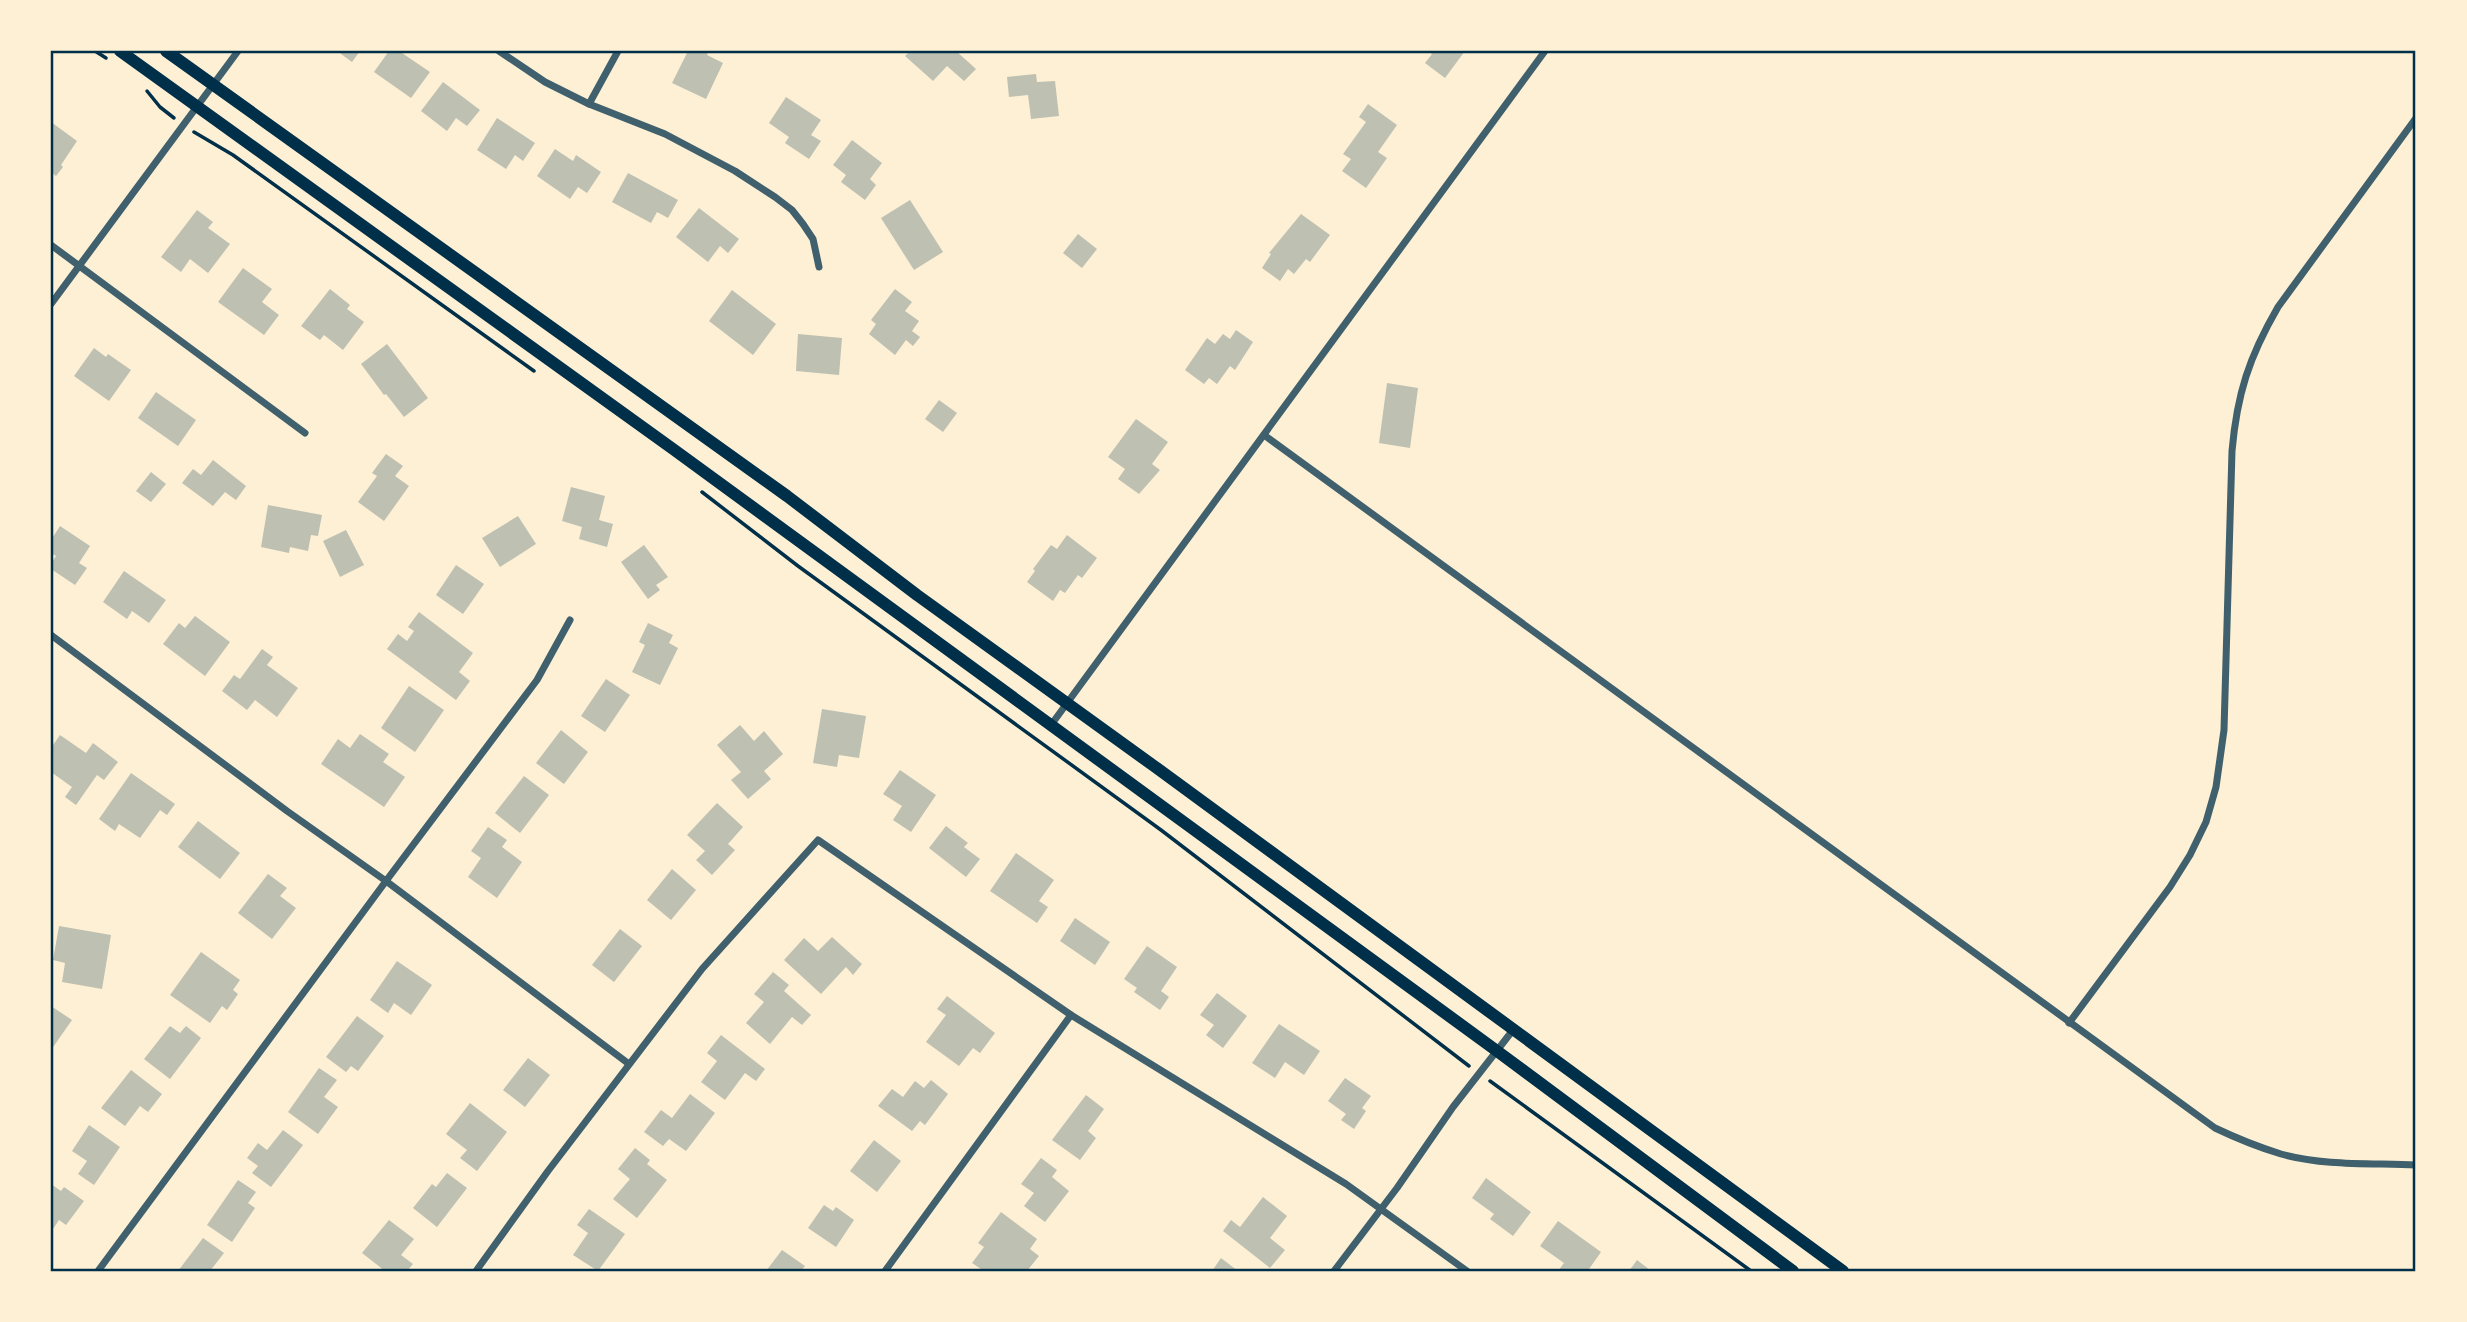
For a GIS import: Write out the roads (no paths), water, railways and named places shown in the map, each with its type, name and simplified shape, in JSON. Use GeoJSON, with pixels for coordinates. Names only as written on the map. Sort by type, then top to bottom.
{"type":"FeatureCollection","features":[{"type":"Feature","properties":{"kind":"main road"},"geometry":{"type":"LineString","coordinates":[[120,51],[201,102],[1497,1051],[1793,1271]]}},
{"type":"Feature","properties":{"kind":"main road"},"geometry":{"type":"LineString","coordinates":[[166,51],[787,496],[917,595],[1843,1271]]}},
{"type":"Feature","properties":{"kind":"street"},"geometry":{"type":"LineString","coordinates":[[51,304],[238,51]]}},
{"type":"Feature","properties":{"kind":"street"},"geometry":{"type":"LineString","coordinates":[[499,51],[545,82],[589,104],[666,134],[775,197],[792,210],[813,239],[819,267]]}},
{"type":"Feature","properties":{"kind":"street"},"geometry":{"type":"LineString","coordinates":[[589,104],[618,51]]}},
{"type":"Feature","properties":{"kind":"street"},"geometry":{"type":"LineString","coordinates":[[1051,725],[1545,51]]}},
{"type":"Feature","properties":{"kind":"street"},"geometry":{"type":"LineString","coordinates":[[2069,1023],[2170,887],[2190,855],[2206,821],[2216,787],[2224,730],[2232,451],[2235,414],[2249,364],[2278,307],[2416,118]]}},
{"type":"Feature","properties":{"kind":"street"},"geometry":{"type":"LineString","coordinates":[[51,245],[305,433]]}},
{"type":"Feature","properties":{"kind":"street"},"geometry":{"type":"LineString","coordinates":[[1264,435],[2215,1128],[2249,1144],[2316,1161],[2416,1165]]}},
{"type":"Feature","properties":{"kind":"street"},"geometry":{"type":"LineString","coordinates":[[98,1271],[537,680],[570,620]]}},
{"type":"Feature","properties":{"kind":"street"},"geometry":{"type":"LineString","coordinates":[[51,635],[287,811],[386,881],[629,1064]]}},
{"type":"Feature","properties":{"kind":"street"},"geometry":{"type":"LineString","coordinates":[[476,1271],[702,969],[818,840],[1071,1015],[1381,1208],[1467,1271]]}},
{"type":"Feature","properties":{"kind":"street"},"geometry":{"type":"LineString","coordinates":[[885,1271],[1071,1015]]}},
{"type":"Feature","properties":{"kind":"street"},"geometry":{"type":"LineString","coordinates":[[1334,1271],[1453,1107],[1513,1030]]}}]}
